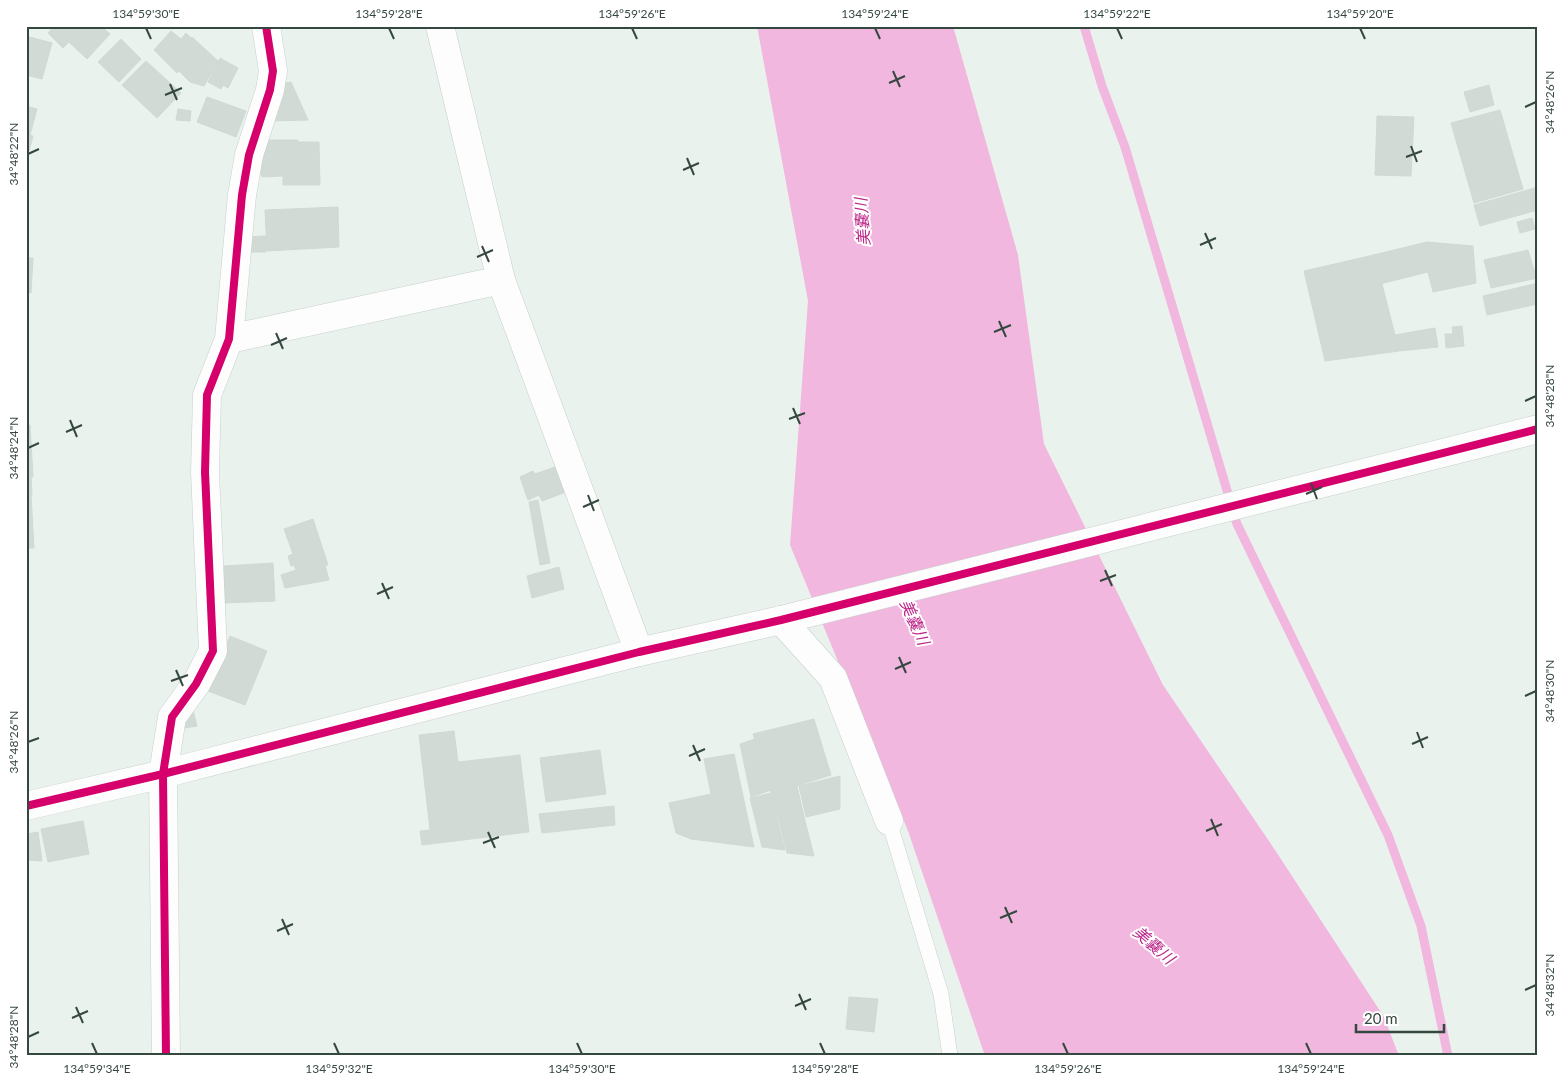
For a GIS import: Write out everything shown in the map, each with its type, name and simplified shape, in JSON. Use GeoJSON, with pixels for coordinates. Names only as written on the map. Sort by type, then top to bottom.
{"type":"FeatureCollection","features":[{"type":"Feature","properties":{"kind":"street"},"geometry":{"type":"LineString","coordinates":[[166,1056],[162,774],[172,716],[196,684],[213,651],[205,472],[207,394],[230,339],[242,195],[249,154],[270,90],[273,71],[266,26]]}},
{"type":"Feature","properties":{"kind":"street"},"geometry":{"type":"LineString","coordinates":[[440,26],[502,280],[639,652]]}},
{"type":"Feature","properties":{"kind":"street"},"geometry":{"type":"LineString","coordinates":[[230,339],[502,280]]}},
{"type":"Feature","properties":{"kind":"street"},"geometry":{"type":"LineString","coordinates":[[26,806],[162,774],[639,652],[781,620],[1538,429]]}},
{"type":"Feature","properties":{"kind":"street"},"geometry":{"type":"LineString","coordinates":[[781,620],[833,678],[889,821]]}},
{"type":"Feature","properties":{"kind":"lane"},"geometry":{"type":"LineString","coordinates":[[889,821],[941,994],[950,1056]]}},
{"type":"Feature","properties":{"kind":"water","name":"美嚢川"},"geometry":{"type":"Polygon","coordinates":[[[757,26],[953,26],[1018,255],[1044,444],[1163,685],[1275,850],[1384,1017],[1399,1056],[985,1056],[908,831],[790,545],[808,301],[757,26]]]}},
{"type":"Feature","properties":{"kind":"building"},"geometry":{"type":"Polygon","coordinates":[[[54,26],[101,26],[110,34],[87,59],[69,42],[63,48],[48,33],[54,26]]]}},
{"type":"Feature","properties":{"kind":"building"},"geometry":{"type":"Polygon","coordinates":[[[171,31],[181,39],[186,33],[218,61],[204,86],[190,82],[179,71],[177,73],[154,50],[171,31]]]}},
{"type":"Feature","properties":{"kind":"building"},"geometry":{"type":"Polygon","coordinates":[[[26,36],[52,43],[42,79],[26,75],[26,36]]]}},
{"type":"Feature","properties":{"kind":"building"},"geometry":{"type":"Polygon","coordinates":[[[121,39],[141,59],[119,82],[98,62],[121,39]]]}},
{"type":"Feature","properties":{"kind":"building"},"geometry":{"type":"Polygon","coordinates":[[[220,58],[238,68],[228,88],[223,85],[221,89],[208,82],[220,58]]]}},
{"type":"Feature","properties":{"kind":"building"},"geometry":{"type":"Polygon","coordinates":[[[146,61],[181,93],[157,118],[122,85],[146,61]]]}},
{"type":"Feature","properties":{"kind":"building"},"geometry":{"type":"Polygon","coordinates":[[[291,82],[308,120],[270,121],[279,84],[291,82]]]}},
{"type":"Feature","properties":{"kind":"building"},"geometry":{"type":"Polygon","coordinates":[[[1489,85],[1494,105],[1470,112],[1464,92],[1489,85]]]}},
{"type":"Feature","properties":{"kind":"building"},"geometry":{"type":"Polygon","coordinates":[[[207,97],[246,111],[236,137],[197,122],[207,97]]]}},
{"type":"Feature","properties":{"kind":"building"},"geometry":{"type":"Polygon","coordinates":[[[26,106],[37,109],[30,135],[26,134],[26,106]]]}},
{"type":"Feature","properties":{"kind":"building"},"geometry":{"type":"Polygon","coordinates":[[[178,109],[191,111],[190,121],[176,120],[178,109]]]}},
{"type":"Feature","properties":{"kind":"building"},"geometry":{"type":"Polygon","coordinates":[[[1500,110],[1523,189],[1474,203],[1451,123],[1500,110]]]}},
{"type":"Feature","properties":{"kind":"building"},"geometry":{"type":"Polygon","coordinates":[[[1377,116],[1414,117],[1411,176],[1375,175],[1377,116]]]}},
{"type":"Feature","properties":{"kind":"building"},"geometry":{"type":"Polygon","coordinates":[[[26,134],[33,136],[29,151],[26,150],[26,134]]]}},
{"type":"Feature","properties":{"kind":"building"},"geometry":{"type":"Polygon","coordinates":[[[261,140],[319,142],[320,185],[283,185],[283,176],[262,177],[262,175],[254,174],[261,140]]]}},
{"type":"Feature","properties":{"kind":"building"},"geometry":{"type":"Polygon","coordinates":[[[1538,187],[1538,210],[1480,226],[1474,205],[1538,187]]]}},
{"type":"Feature","properties":{"kind":"building"},"geometry":{"type":"Polygon","coordinates":[[[338,207],[339,247],[267,251],[265,210],[338,207]]]}},
{"type":"Feature","properties":{"kind":"building"},"geometry":{"type":"Polygon","coordinates":[[[1532,218],[1535,229],[1520,233],[1517,222],[1532,218]]]}},
{"type":"Feature","properties":{"kind":"building"},"geometry":{"type":"Polygon","coordinates":[[[266,236],[266,252],[245,252],[245,237],[266,236]]]}},
{"type":"Feature","properties":{"kind":"building"},"geometry":{"type":"Polygon","coordinates":[[[1427,242],[1473,246],[1476,283],[1433,292],[1428,272],[1372,286],[1365,257],[1427,242]]]}},
{"type":"Feature","properties":{"kind":"building"},"geometry":{"type":"Polygon","coordinates":[[[1528,250],[1534,270],[1538,270],[1538,278],[1491,288],[1484,260],[1528,250]]]}},
{"type":"Feature","properties":{"kind":"building"},"geometry":{"type":"Polygon","coordinates":[[[1365,257],[1372,286],[1382,284],[1399,351],[1325,361],[1304,271],[1365,257]]]}},
{"type":"Feature","properties":{"kind":"building"},"geometry":{"type":"Polygon","coordinates":[[[26,258],[33,258],[31,293],[26,291],[26,258]]]}},
{"type":"Feature","properties":{"kind":"building"},"geometry":{"type":"Polygon","coordinates":[[[1538,283],[1538,304],[1487,315],[1483,296],[1538,283]]]}},
{"type":"Feature","properties":{"kind":"building"},"geometry":{"type":"Polygon","coordinates":[[[1462,326],[1464,346],[1446,348],[1445,334],[1453,334],[1452,327],[1462,326]]]}},
{"type":"Feature","properties":{"kind":"building"},"geometry":{"type":"Polygon","coordinates":[[[1435,328],[1438,347],[1399,351],[1395,335],[1435,328]]]}},
{"type":"Feature","properties":{"kind":"building"},"geometry":{"type":"Polygon","coordinates":[[[30,425],[33,477],[26,477],[26,426],[30,425]]]}},
{"type":"Feature","properties":{"kind":"building"},"geometry":{"type":"Polygon","coordinates":[[[555,467],[566,492],[542,501],[539,495],[528,500],[520,477],[533,471],[535,474],[555,467]]]}},
{"type":"Feature","properties":{"kind":"building"},"geometry":{"type":"Polygon","coordinates":[[[26,477],[31,477],[32,495],[26,495],[26,477]]]}},
{"type":"Feature","properties":{"kind":"building"},"geometry":{"type":"Polygon","coordinates":[[[26,495],[31,495],[34,548],[26,548],[26,495]]]}},
{"type":"Feature","properties":{"kind":"building"},"geometry":{"type":"Polygon","coordinates":[[[538,500],[550,563],[540,565],[529,502],[538,500]]]}},
{"type":"Feature","properties":{"kind":"building"},"geometry":{"type":"Polygon","coordinates":[[[313,519],[328,565],[325,565],[329,580],[285,588],[281,575],[296,570],[294,565],[291,566],[288,556],[293,554],[284,529],[313,519]]]}},
{"type":"Feature","properties":{"kind":"building"},"geometry":{"type":"Polygon","coordinates":[[[273,563],[275,601],[225,603],[223,566],[273,563]]]}},
{"type":"Feature","properties":{"kind":"building"},"geometry":{"type":"Polygon","coordinates":[[[559,567],[564,589],[532,598],[527,576],[559,567]]]}},
{"type":"Feature","properties":{"kind":"building"},"geometry":{"type":"Polygon","coordinates":[[[230,636],[267,651],[245,705],[208,691],[230,636]]]}},
{"type":"Feature","properties":{"kind":"building"},"geometry":{"type":"Polygon","coordinates":[[[191,702],[197,726],[185,728],[182,714],[191,702]]]}},
{"type":"Feature","properties":{"kind":"building"},"geometry":{"type":"Polygon","coordinates":[[[814,719],[831,775],[790,788],[792,798],[774,803],[753,734],[814,719]]]}},
{"type":"Feature","properties":{"kind":"building"},"geometry":{"type":"Polygon","coordinates":[[[454,731],[458,762],[520,755],[529,832],[422,845],[420,831],[430,830],[419,735],[454,731]]]}},
{"type":"Feature","properties":{"kind":"building"},"geometry":{"type":"Polygon","coordinates":[[[755,739],[771,790],[751,797],[740,744],[755,739]]]}},
{"type":"Feature","properties":{"kind":"building"},"geometry":{"type":"Polygon","coordinates":[[[600,750],[606,794],[546,802],[540,758],[600,750]]]}},
{"type":"Feature","properties":{"kind":"building"},"geometry":{"type":"Polygon","coordinates":[[[734,754],[754,847],[691,839],[676,833],[669,803],[711,794],[704,759],[734,754]]]}},
{"type":"Feature","properties":{"kind":"building"},"geometry":{"type":"Polygon","coordinates":[[[840,776],[840,809],[806,817],[799,786],[840,776]]]}},
{"type":"Feature","properties":{"kind":"building"},"geometry":{"type":"Polygon","coordinates":[[[797,786],[804,817],[780,824],[774,803],[792,798],[790,788],[797,786]]]}},
{"type":"Feature","properties":{"kind":"building"},"geometry":{"type":"Polygon","coordinates":[[[771,793],[785,850],[762,847],[750,798],[771,793]]]}},
{"type":"Feature","properties":{"kind":"building"},"geometry":{"type":"Polygon","coordinates":[[[614,806],[615,825],[542,833],[539,814],[614,806]]]}},
{"type":"Feature","properties":{"kind":"building"},"geometry":{"type":"Polygon","coordinates":[[[804,817],[814,856],[787,853],[780,824],[804,817]]]}},
{"type":"Feature","properties":{"kind":"building"},"geometry":{"type":"Polygon","coordinates":[[[83,821],[89,854],[48,862],[41,829],[83,821]]]}},
{"type":"Feature","properties":{"kind":"building"},"geometry":{"type":"Polygon","coordinates":[[[38,832],[42,861],[26,860],[26,834],[38,832]]]}},
{"type":"Feature","properties":{"kind":"building"},"geometry":{"type":"Polygon","coordinates":[[[849,997],[878,999],[874,1032],[846,1029],[849,997]]]}},
{"type":"Feature","properties":{"kind":"waterway"},"geometry":{"type":"LineString","coordinates":[[1084,26],[1102,86],[1125,147],[1237,524],[1388,835],[1421,926],[1448,1056]]}},
{"type":"Feature","properties":{"kind":"cycle path"},"geometry":{"type":"LineString","coordinates":[[166,1056],[163,774],[172,717],[196,684],[213,651],[205,472],[207,395],[229,339],[242,195],[249,155],[270,90],[273,71],[266,26]]}},
{"type":"Feature","properties":{"kind":"cycle path"},"geometry":{"type":"LineString","coordinates":[[26,806],[163,774],[639,652],[781,620],[1538,429]]}}]}
